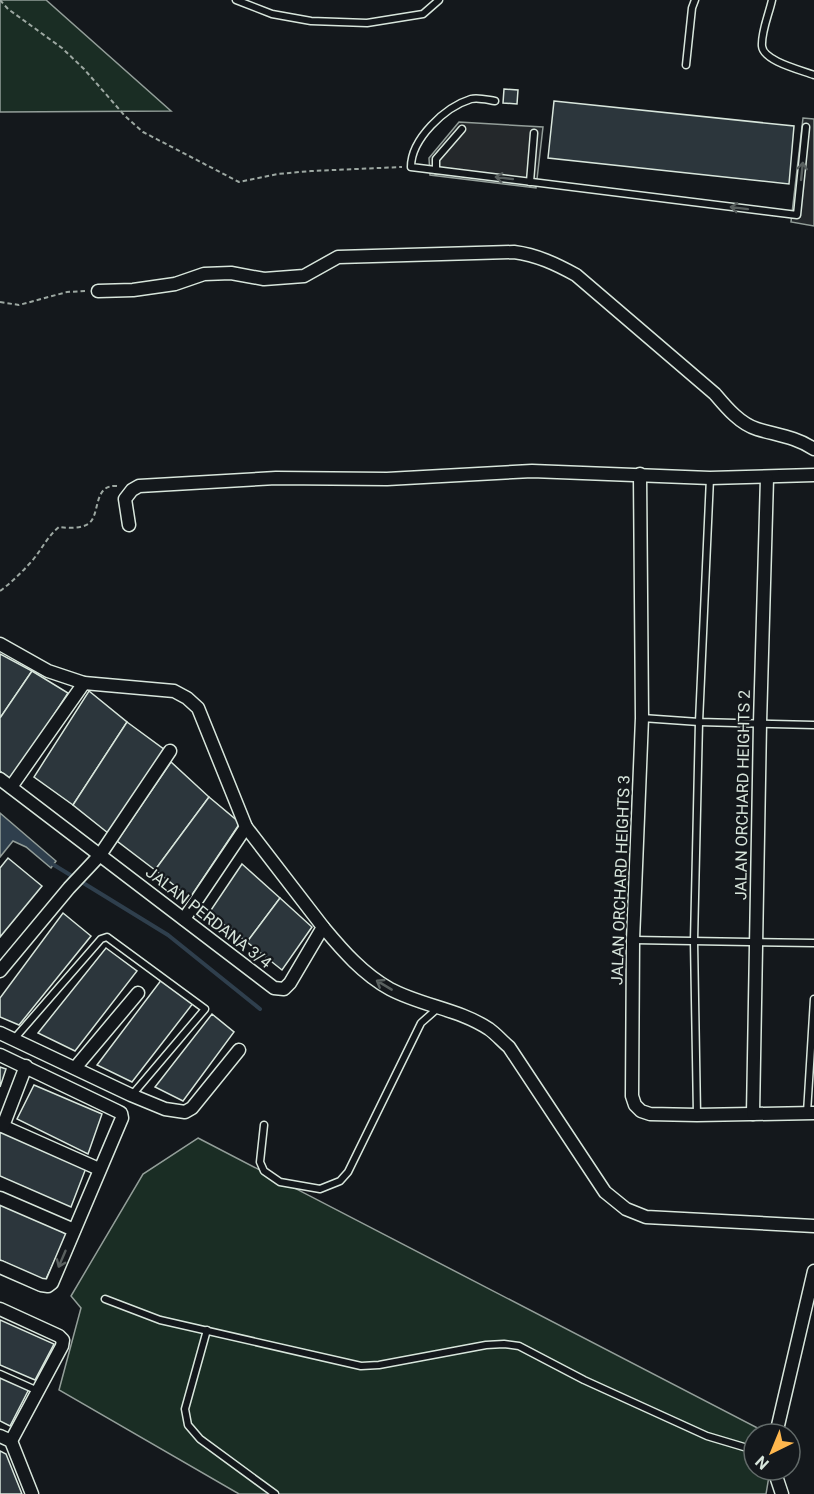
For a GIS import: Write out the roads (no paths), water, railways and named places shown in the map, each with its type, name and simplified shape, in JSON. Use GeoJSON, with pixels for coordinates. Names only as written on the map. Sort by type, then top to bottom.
{"type":"FeatureCollection","features":[{"type":"Feature","properties":{"kind":"street"},"geometry":{"type":"LineString","coordinates":[[98,291],[133,290],[175,284],[204,274],[231,273],[264,279],[304,276],[338,258],[514,252],[528,254],[552,262],[576,275],[714,394],[732,413],[755,429],[786,436],[814,449]]}},
{"type":"Feature","properties":{"kind":"street"},"geometry":{"type":"LineString","coordinates":[[129,525],[125,499],[132,490],[139,486],[276,478],[387,479],[532,471],[767,478],[814,475]]}},
{"type":"Feature","properties":{"kind":"street","name":"JALAN ORCHARD HEIGHTS 3"},"geometry":{"type":"LineString","coordinates":[[640,474],[642,717],[633,940],[632,1096],[635,1105],[641,1111],[650,1114],[810,1113]]}},
{"type":"Feature","properties":{"kind":"street","name":"JALAN ORCHARD HEIGHTS 2"},"geometry":{"type":"LineString","coordinates":[[753,1114],[767,478]]}},
{"type":"Feature","properties":{"kind":"street"},"geometry":{"type":"LineString","coordinates":[[0,644],[48,671],[84,683],[174,691],[188,698],[198,708],[246,827],[341,949],[367,974],[391,989],[438,1008],[466,1016],[490,1029],[509,1047],[592,1175],[605,1192],[626,1209],[646,1217],[814,1226]]}},
{"type":"Feature","properties":{"kind":"street"},"geometry":{"type":"LineString","coordinates":[[11,787],[84,683]]}},
{"type":"Feature","properties":{"kind":"street"},"geometry":{"type":"LineString","coordinates":[[0,971],[69,888],[100,855],[170,751]]}},
{"type":"Feature","properties":{"kind":"street","name":"JALAN PERDANA 3/4"},"geometry":{"type":"LineString","coordinates":[[0,779],[274,988],[284,989],[290,982],[323,927]]}},
{"type":"Feature","properties":{"kind":"street"},"geometry":{"type":"LineString","coordinates":[[184,919],[246,827]]}},
{"type":"Feature","properties":{"kind":"street"},"geometry":{"type":"LineString","coordinates":[[75,1068],[138,993]]}},
{"type":"Feature","properties":{"kind":"street"},"geometry":{"type":"LineString","coordinates":[[0,1033],[131,1095],[165,1109],[185,1112],[192,1108],[239,1050]]}},
{"type":"Feature","properties":{"kind":"street"},"geometry":{"type":"LineString","coordinates":[[0,1055],[121,1113],[122,1118],[52,1283],[48,1286],[41,1285],[0,1267]]}},
{"type":"Feature","properties":{"kind":"street"},"geometry":{"type":"LineString","coordinates":[[26,1066],[1,1125],[99,1169]]}},
{"type":"Feature","properties":{"kind":"street"},"geometry":{"type":"LineString","coordinates":[[0,1198],[74,1230]]}},
{"type":"Feature","properties":{"kind":"street"},"geometry":{"type":"LineString","coordinates":[[779,1422],[814,1270]]}},
{"type":"Feature","properties":{"kind":"street"},"geometry":{"type":"LineString","coordinates":[[0,1308],[63,1340],[38,1391],[5,1438],[32,1494]]}},
{"type":"Feature","properties":{"kind":"lane"},"geometry":{"type":"LineString","coordinates":[[236,0],[272,14],[311,21],[367,24],[423,14],[439,0]]}},
{"type":"Feature","properties":{"kind":"lane"},"geometry":{"type":"LineString","coordinates":[[686,65],[692,8],[695,0]]}},
{"type":"Feature","properties":{"kind":"lane"},"geometry":{"type":"LineString","coordinates":[[772,0],[763,39],[764,52],[770,59],[814,75]]}},
{"type":"Feature","properties":{"kind":"lane"},"geometry":{"type":"LineString","coordinates":[[495,101],[473,98],[453,108],[432,125],[418,141],[411,155],[411,167],[797,215],[806,127]]}},
{"type":"Feature","properties":{"kind":"lane"},"geometry":{"type":"LineString","coordinates":[[436,170],[436,159],[462,129]]}},
{"type":"Feature","properties":{"kind":"lane"},"geometry":{"type":"LineString","coordinates":[[530,182],[534,133]]}},
{"type":"Feature","properties":{"kind":"lane"},"geometry":{"type":"LineString","coordinates":[[697,1115],[694,941],[699,722],[710,477]]}},
{"type":"Feature","properties":{"kind":"lane"},"geometry":{"type":"LineString","coordinates":[[642,717],[699,722],[814,725]]}},
{"type":"Feature","properties":{"kind":"lane"},"geometry":{"type":"LineString","coordinates":[[14,1039],[101,939],[107,937],[205,1009],[131,1095]]}},
{"type":"Feature","properties":{"kind":"lane"},"geometry":{"type":"LineString","coordinates":[[633,940],[814,943]]}},
{"type":"Feature","properties":{"kind":"lane"},"geometry":{"type":"LineString","coordinates":[[810,1113],[814,999]]}},
{"type":"Feature","properties":{"kind":"lane"},"geometry":{"type":"LineString","coordinates":[[264,1125],[260,1162],[264,1170],[280,1182],[320,1189],[340,1181],[348,1172],[421,1023],[438,1008]]}},
{"type":"Feature","properties":{"kind":"lane"},"geometry":{"type":"LineString","coordinates":[[105,1299],[160,1320],[362,1366],[379,1365],[486,1345],[519,1346],[584,1380],[707,1436],[742,1446]]}},
{"type":"Feature","properties":{"kind":"lane"},"geometry":{"type":"LineString","coordinates":[[207,1330],[185,1408],[188,1425],[200,1439],[275,1494]]}},
{"type":"Feature","properties":{"kind":"lane"},"geometry":{"type":"LineString","coordinates":[[0,1374],[38,1391]]}},
{"type":"Feature","properties":{"kind":"water"},"geometry":{"type":"Polygon","coordinates":[[[0,813],[56,861],[51,868],[26,847],[13,841],[0,857],[0,813]]]}},
{"type":"Feature","properties":{"kind":"waterway"},"geometry":{"type":"LineString","coordinates":[[54,865],[168,935],[260,1009]]}}]}
